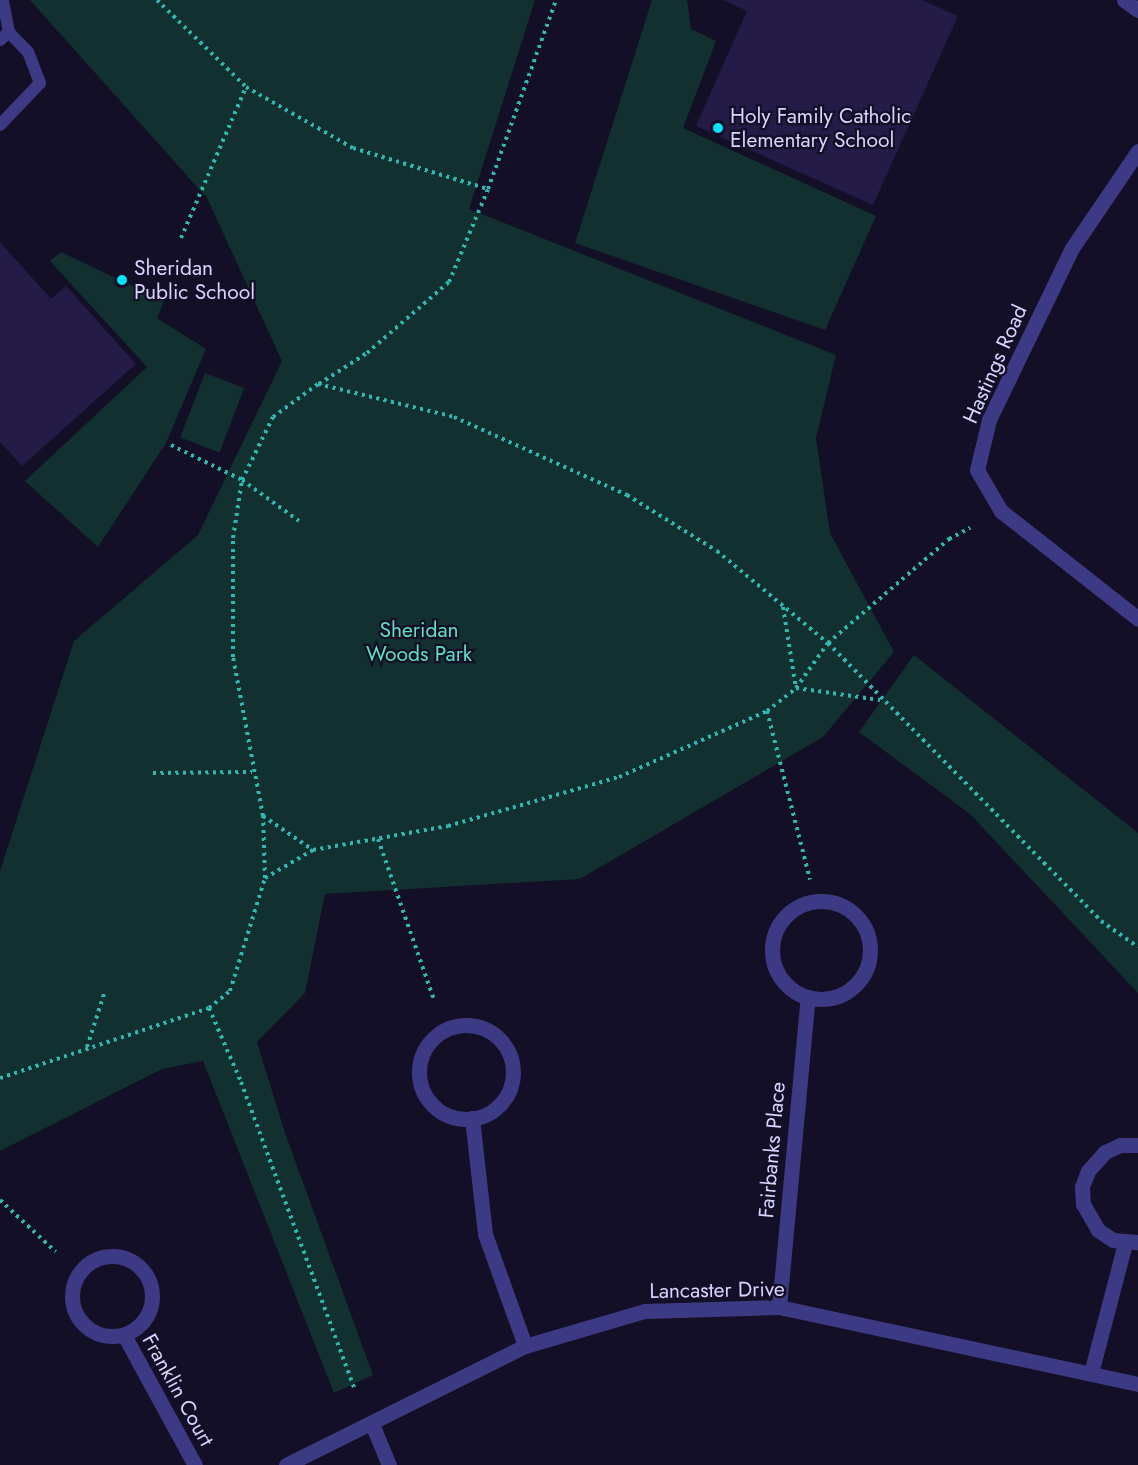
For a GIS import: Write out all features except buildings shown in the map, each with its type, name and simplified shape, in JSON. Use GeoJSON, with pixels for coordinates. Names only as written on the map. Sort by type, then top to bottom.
{"type":"FeatureCollection","features":[{"type":"Feature","properties":{"kind":"street"},"geometry":{"type":"LineString","coordinates":[[1124,0],[1138,10]]}},
{"type":"Feature","properties":{"kind":"street","name":"Hastings Road"},"geometry":{"type":"LineString","coordinates":[[1138,151],[1072,248],[989,420],[977,470],[1001,511],[1138,619]]}},
{"type":"Feature","properties":{"kind":"street"},"geometry":{"type":"LineString","coordinates":[[807,902],[840,904],[864,925],[870,957],[855,986],[840,995],[808,997],[788,985],[774,966],[774,934],[787,915],[807,902]]}},
{"type":"Feature","properties":{"kind":"street","name":"Fairbanks Place"},"geometry":{"type":"LineString","coordinates":[[779,1306],[808,997]]}},
{"type":"Feature","properties":{"kind":"street"},"geometry":{"type":"LineString","coordinates":[[466,1025],[482,1028],[500,1041],[511,1062],[513,1077],[499,1105],[472,1118],[442,1113],[426,1097],[419,1075],[420,1059],[437,1035],[466,1025]]}},
{"type":"Feature","properties":{"kind":"street"},"geometry":{"type":"LineString","coordinates":[[472,1118],[485,1234],[525,1346]]}},
{"type":"Feature","properties":{"kind":"street"},"geometry":{"type":"LineString","coordinates":[[1090,1373],[1131,1242],[1098,1230],[1083,1204],[1083,1187],[1088,1171],[1105,1152],[1120,1145],[1138,1145]]}},
{"type":"Feature","properties":{"kind":"street","name":"Franklin Court"},"geometry":{"type":"LineString","coordinates":[[106,1256],[120,1257],[142,1270],[153,1294],[145,1320],[124,1335],[111,1337],[92,1331],[77,1318],[72,1305],[74,1278],[94,1260],[106,1256]]}},
{"type":"Feature","properties":{"kind":"street","name":"Lancaster Drive"},"geometry":{"type":"LineString","coordinates":[[286,1465],[525,1346],[645,1311],[779,1306],[1138,1384]]}},
{"type":"Feature","properties":{"kind":"street","name":"Franklin Court"},"geometry":{"type":"LineString","coordinates":[[124,1335],[195,1465]]}},
{"type":"Feature","properties":{"kind":"street"},"geometry":{"type":"LineString","coordinates":[[372,1424],[389,1465]]}},
{"type":"Feature","properties":{"kind":"lane"},"geometry":{"type":"LineString","coordinates":[[0,125],[40,83],[28,52],[4,36],[3,0]]}},
{"type":"Feature","properties":{"kind":"path"},"geometry":{"type":"LineString","coordinates":[[157,0],[246,87],[353,148],[488,189]]}},
{"type":"Feature","properties":{"kind":"path"},"geometry":{"type":"LineString","coordinates":[[0,1078],[209,1008],[230,991],[265,878],[263,816],[252,772],[233,657],[233,538],[242,480],[273,417],[318,384],[367,353],[449,282],[488,189],[556,0]]}},
{"type":"Feature","properties":{"kind":"path"},"geometry":{"type":"LineString","coordinates":[[181,238],[246,87]]}},
{"type":"Feature","properties":{"kind":"path"},"geometry":{"type":"LineString","coordinates":[[318,384],[454,417],[627,495],[717,550],[782,607],[828,643],[1101,921],[1138,947]]}},
{"type":"Feature","properties":{"kind":"path"},"geometry":{"type":"LineString","coordinates":[[171,445],[242,480],[299,521]]}},
{"type":"Feature","properties":{"kind":"path"},"geometry":{"type":"LineString","coordinates":[[265,878],[313,850],[448,826],[619,777],[767,711],[796,687],[828,643],[949,539],[970,528]]}},
{"type":"Feature","properties":{"kind":"path"},"geometry":{"type":"LineString","coordinates":[[782,607],[796,687]]}},
{"type":"Feature","properties":{"kind":"path"},"geometry":{"type":"LineString","coordinates":[[796,687],[882,700]]}},
{"type":"Feature","properties":{"kind":"path"},"geometry":{"type":"LineString","coordinates":[[767,711],[810,880]]}},
{"type":"Feature","properties":{"kind":"path"},"geometry":{"type":"LineString","coordinates":[[153,773],[252,772]]}},
{"type":"Feature","properties":{"kind":"path"},"geometry":{"type":"LineString","coordinates":[[263,816],[313,850]]}},
{"type":"Feature","properties":{"kind":"path"},"geometry":{"type":"LineString","coordinates":[[378,839],[434,1000]]}},
{"type":"Feature","properties":{"kind":"path"},"geometry":{"type":"LineString","coordinates":[[87,1047],[105,991]]}},
{"type":"Feature","properties":{"kind":"path"},"geometry":{"type":"LineString","coordinates":[[209,1008],[242,1082],[354,1388]]}},
{"type":"Feature","properties":{"kind":"path"},"geometry":{"type":"LineString","coordinates":[[0,1200],[56,1252]]}},
{"type":"Feature","properties":{"kind":"green space","name":"Sheridan Woods Park"},"geometry":{"type":"Polygon","coordinates":[[[30,0],[535,0],[469,209],[836,355],[816,438],[830,533],[894,652],[823,737],[580,879],[325,894],[305,993],[257,1042],[284,1130],[373,1375],[334,1393],[203,1061],[162,1069],[0,1151],[0,871],[74,641],[198,535],[282,361],[207,198],[30,0]]]}},
{"type":"Feature","properties":{"kind":"green space"},"geometry":{"type":"Polygon","coordinates":[[[652,0],[687,0],[691,29],[716,41],[683,128],[876,216],[825,330],[575,243],[652,0]]]}},
{"type":"Feature","properties":{"kind":"green space"},"geometry":{"type":"Polygon","coordinates":[[[61,252],[164,301],[157,318],[206,349],[166,443],[98,547],[25,481],[147,367],[50,261],[61,252]]]}},
{"type":"Feature","properties":{"kind":"green space"},"geometry":{"type":"Polygon","coordinates":[[[205,373],[244,388],[219,452],[180,437],[205,373]]]}},
{"type":"Feature","properties":{"kind":"green space"},"geometry":{"type":"Polygon","coordinates":[[[914,655],[1138,833],[1138,993],[970,814],[859,732],[914,655]]]}},
{"type":"Feature","properties":{"kind":"place","name":"Holy Family Catholic Elementary School"},"geometry":{"type":"Point","coordinates":[718,128]}},
{"type":"Feature","properties":{"kind":"place","name":"Sheridan Public School"},"geometry":{"type":"Point","coordinates":[122,280]}}]}
